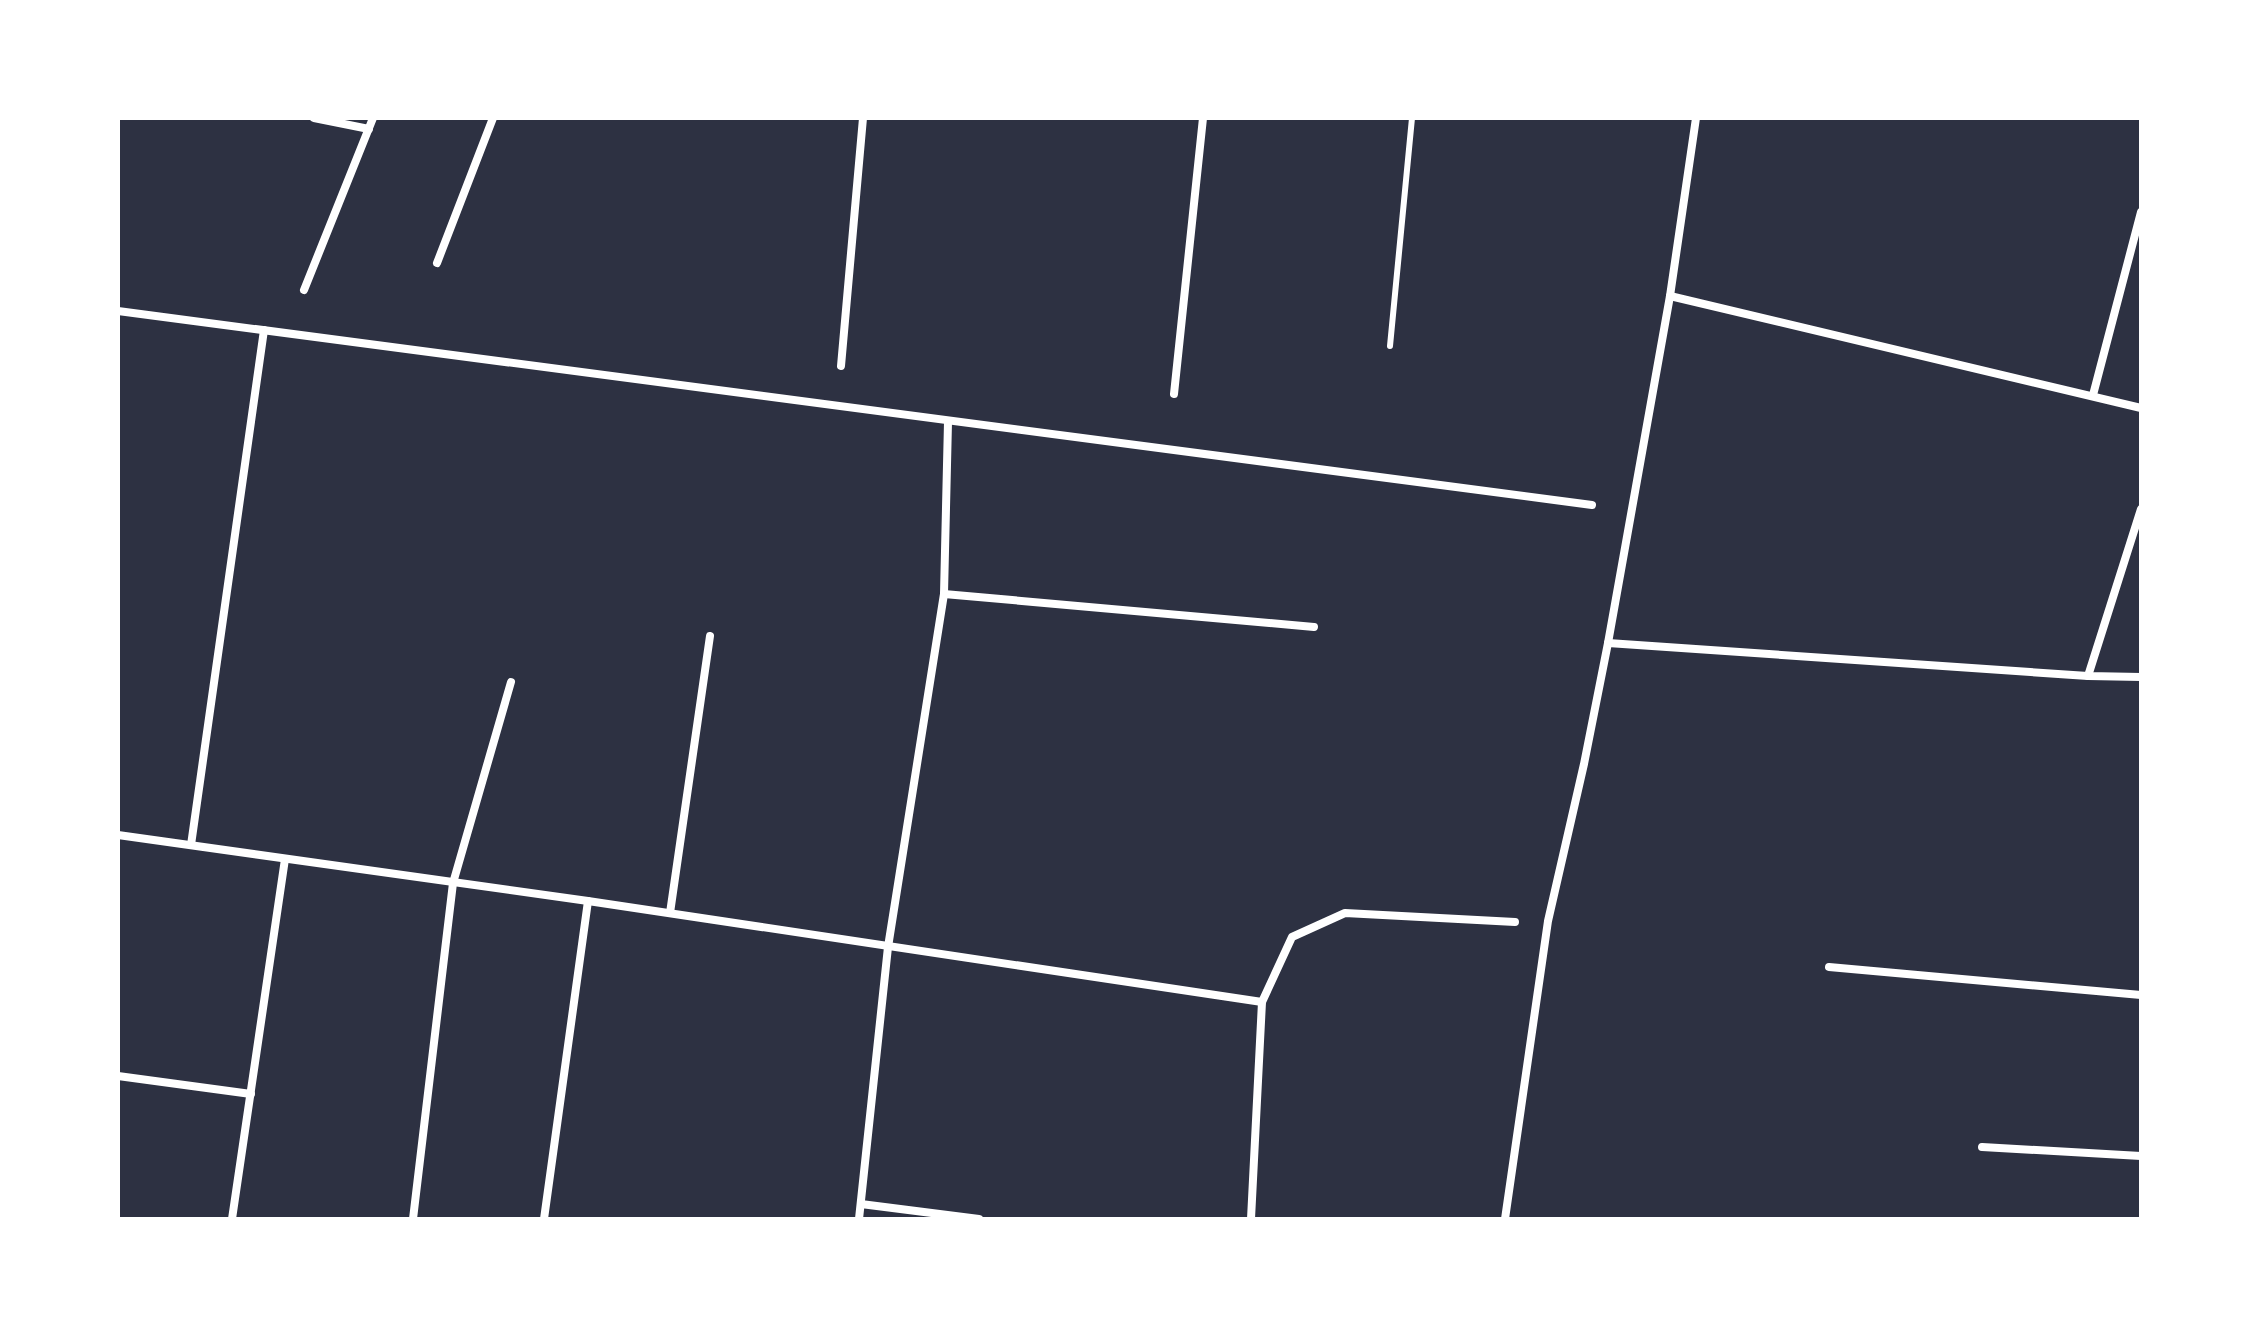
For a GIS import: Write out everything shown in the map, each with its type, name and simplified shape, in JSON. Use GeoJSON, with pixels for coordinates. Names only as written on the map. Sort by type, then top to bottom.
{"type":"FeatureCollection","features":[{"type":"Feature","properties":{"kind":"street"},"geometry":{"type":"LineString","coordinates":[[314,118],[369,129]]}},
{"type":"Feature","properties":{"kind":"street"},"geometry":{"type":"LineString","coordinates":[[304,290],[373,118]]}},
{"type":"Feature","properties":{"kind":"street"},"geometry":{"type":"LineString","coordinates":[[437,263],[493,118]]}},
{"type":"Feature","properties":{"kind":"street"},"geometry":{"type":"LineString","coordinates":[[841,366],[863,118]]}},
{"type":"Feature","properties":{"kind":"street"},"geometry":{"type":"LineString","coordinates":[[1174,394],[1203,118]]}},
{"type":"Feature","properties":{"kind":"street"},"geometry":{"type":"LineString","coordinates":[[1505,1219],[1548,921],[1608,643],[1670,296],[1696,118]]}},
{"type":"Feature","properties":{"kind":"street"},"geometry":{"type":"LineString","coordinates":[[2093,395],[2141,212]]}},
{"type":"Feature","properties":{"kind":"street"},"geometry":{"type":"LineString","coordinates":[[1670,296],[2141,408]]}},
{"type":"Feature","properties":{"kind":"street"},"geometry":{"type":"LineString","coordinates":[[118,311],[1592,505]]}},
{"type":"Feature","properties":{"kind":"street"},"geometry":{"type":"LineString","coordinates":[[191,845],[264,330]]}},
{"type":"Feature","properties":{"kind":"street"},"geometry":{"type":"LineString","coordinates":[[859,1219],[888,947],[944,594],[948,422]]}},
{"type":"Feature","properties":{"kind":"street"},"geometry":{"type":"LineString","coordinates":[[2088,676],[2141,509]]}},
{"type":"Feature","properties":{"kind":"street"},"geometry":{"type":"LineString","coordinates":[[944,594],[1314,627]]}},
{"type":"Feature","properties":{"kind":"street"},"geometry":{"type":"LineString","coordinates":[[670,913],[710,636]]}},
{"type":"Feature","properties":{"kind":"street"},"geometry":{"type":"LineString","coordinates":[[1608,643],[2141,677]]}},
{"type":"Feature","properties":{"kind":"street"},"geometry":{"type":"LineString","coordinates":[[413,1219],[453,883],[511,682]]}},
{"type":"Feature","properties":{"kind":"street"},"geometry":{"type":"LineString","coordinates":[[118,835],[588,901],[1262,1002]]}},
{"type":"Feature","properties":{"kind":"street"},"geometry":{"type":"LineString","coordinates":[[232,1219],[285,859]]}},
{"type":"Feature","properties":{"kind":"street"},"geometry":{"type":"LineString","coordinates":[[544,1219],[588,901]]}},
{"type":"Feature","properties":{"kind":"street"},"geometry":{"type":"LineString","coordinates":[[1251,1219],[1262,1002],[1292,937],[1345,913],[1515,922]]}},
{"type":"Feature","properties":{"kind":"street"},"geometry":{"type":"LineString","coordinates":[[1829,967],[2141,995]]}},
{"type":"Feature","properties":{"kind":"street"},"geometry":{"type":"LineString","coordinates":[[118,1076],[251,1094]]}},
{"type":"Feature","properties":{"kind":"street"},"geometry":{"type":"LineString","coordinates":[[1982,1147],[2141,1156]]}},
{"type":"Feature","properties":{"kind":"street"},"geometry":{"type":"LineString","coordinates":[[861,1204],[979,1219]]}},
{"type":"Feature","properties":{"kind":"lane"},"geometry":{"type":"LineString","coordinates":[[1390,346],[1412,118]]}}]}
